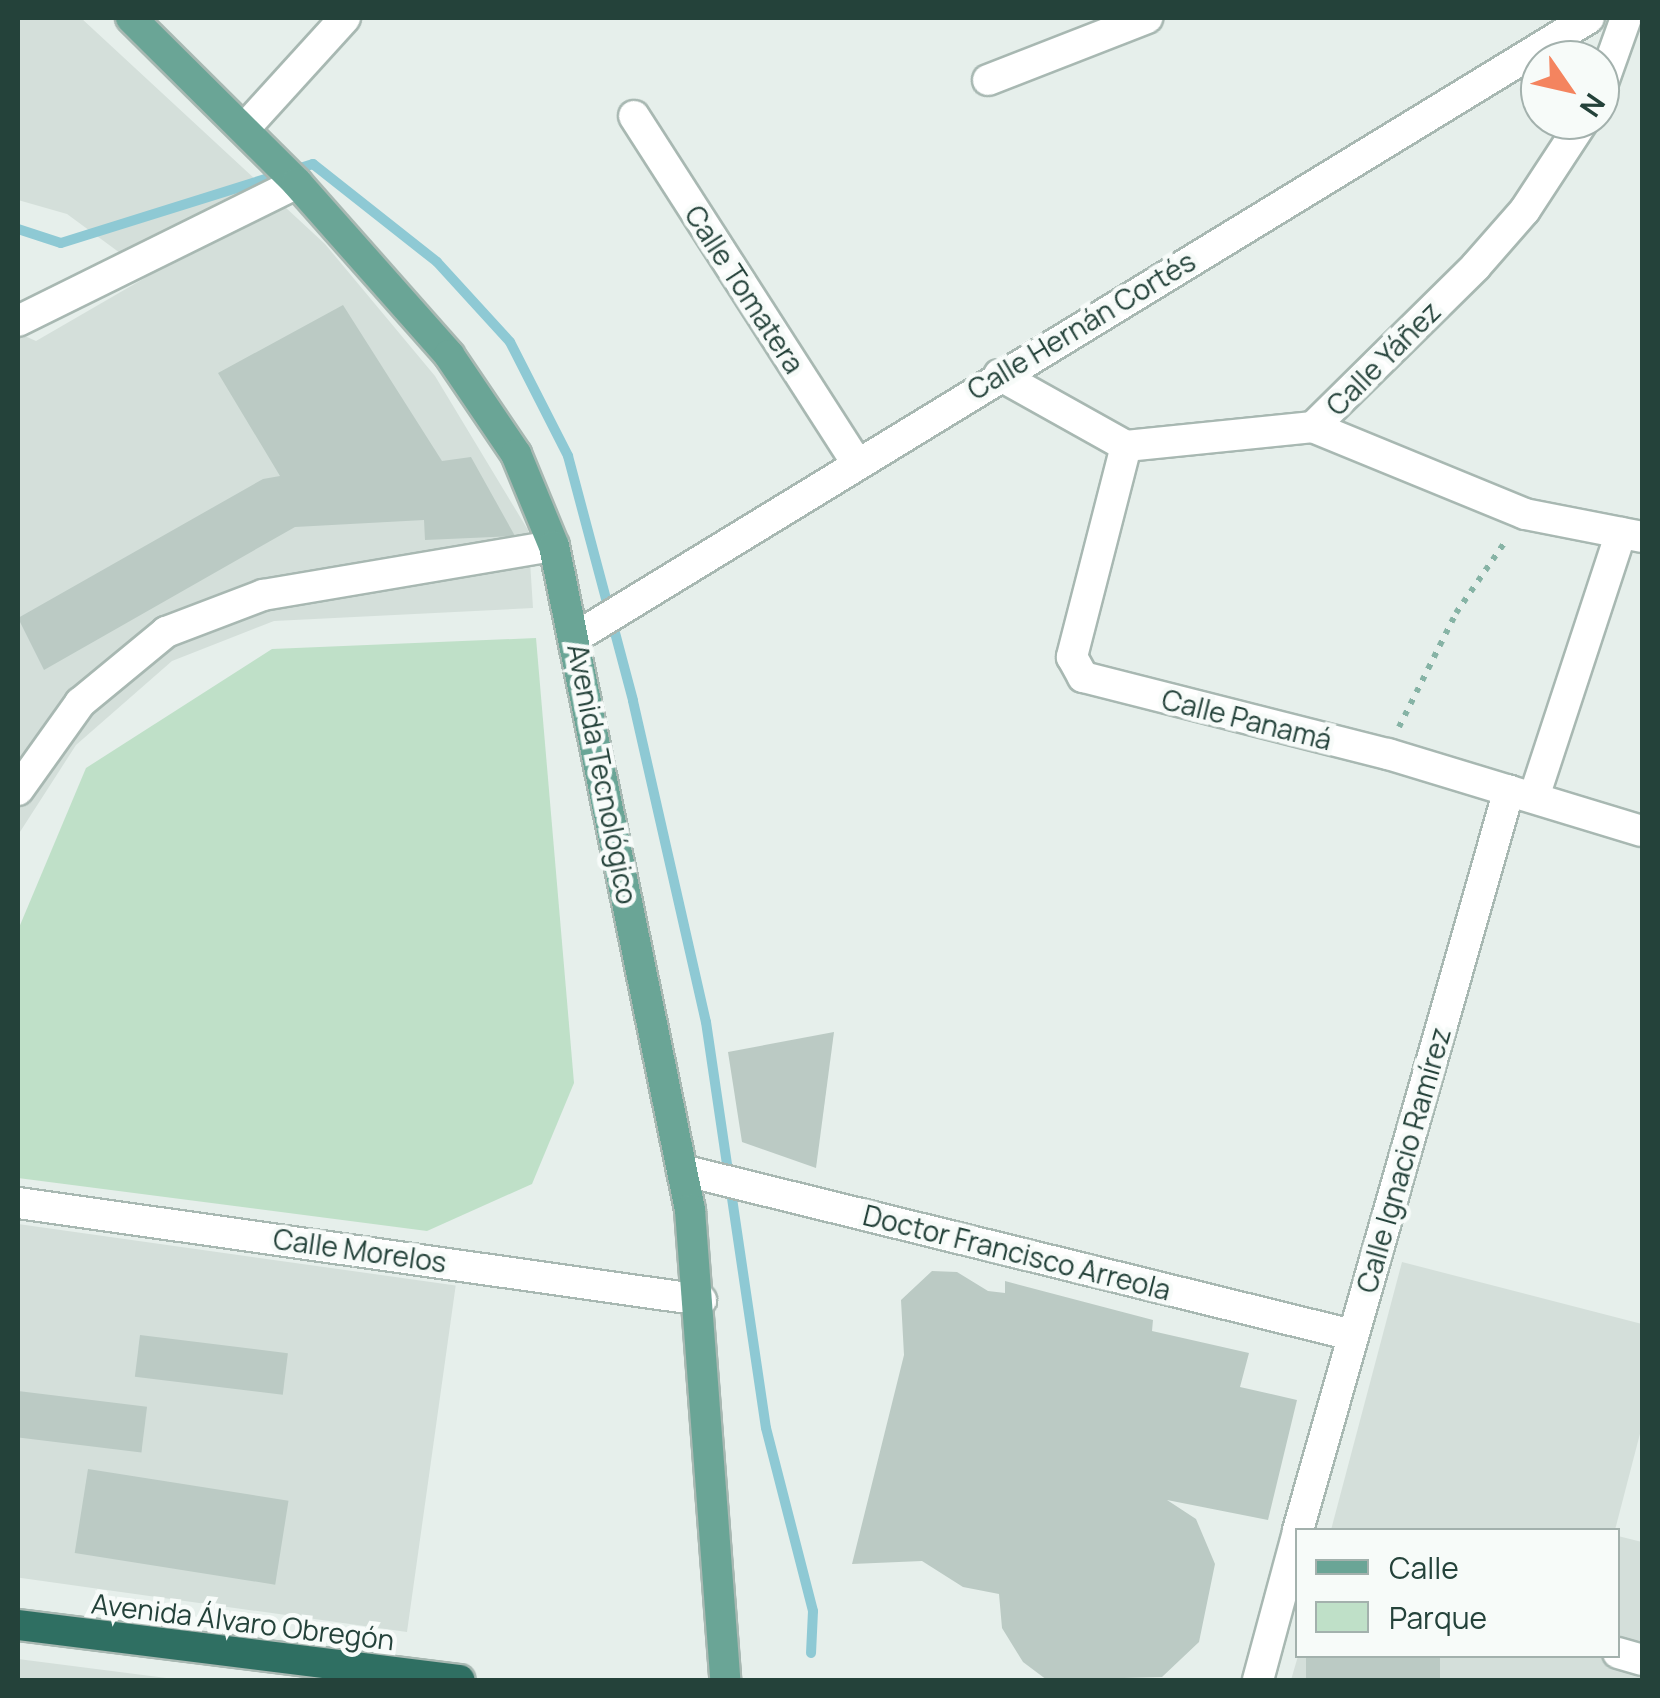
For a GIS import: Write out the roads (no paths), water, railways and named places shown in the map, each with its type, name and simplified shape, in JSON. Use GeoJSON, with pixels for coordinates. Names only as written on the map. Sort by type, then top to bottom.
{"type":"FeatureCollection","features":[{"type":"Feature","properties":{"kind":"highway","name":"Avenida Álvaro Obregón"},"geometry":{"type":"LineString","coordinates":[[18,1625],[460,1680]]}},
{"type":"Feature","properties":{"kind":"main road","name":"Avenida Tecnológico"},"geometry":{"type":"LineString","coordinates":[[132,18],[244,129],[396,290],[488,409],[529,482],[554,546],[576,636],[682,1170],[701,1300],[725,1680]]}},
{"type":"Feature","properties":{"kind":"street"},"geometry":{"type":"LineString","coordinates":[[244,129],[344,18]]}},
{"type":"Feature","properties":{"kind":"street"},"geometry":{"type":"LineString","coordinates":[[988,80],[1147,18]]}},
{"type":"Feature","properties":{"kind":"street","name":"Calle Hernán Cortés"},"geometry":{"type":"LineString","coordinates":[[576,636],[1588,18]]}},
{"type":"Feature","properties":{"kind":"street","name":"Calle Tomatera"},"geometry":{"type":"LineString","coordinates":[[634,116],[856,462]]}},
{"type":"Feature","properties":{"kind":"street","name":"Calle Yáñez"},"geometry":{"type":"LineString","coordinates":[[1126,446],[1313,427],[1476,266],[1525,210],[1571,140]]}},
{"type":"Feature","properties":{"kind":"street"},"geometry":{"type":"LineString","coordinates":[[18,321],[296,183]]}},
{"type":"Feature","properties":{"kind":"street"},"geometry":{"type":"LineString","coordinates":[[999,375],[1126,446]]}},
{"type":"Feature","properties":{"kind":"street"},"geometry":{"type":"LineString","coordinates":[[1313,427],[1525,514],[1632,535]]}},
{"type":"Feature","properties":{"kind":"street","name":"Calle Panamá"},"geometry":{"type":"LineString","coordinates":[[1126,446],[1074,670],[1388,754],[1642,831]]}},
{"type":"Feature","properties":{"kind":"street","name":"Calle Ignacio Ramírez"},"geometry":{"type":"LineString","coordinates":[[1300,1528],[1352,1335],[1521,794],[1632,535]]}},
{"type":"Feature","properties":{"kind":"street"},"geometry":{"type":"LineString","coordinates":[[18,790],[80,703],[166,632],[263,595],[554,546]]}},
{"type":"Feature","properties":{"kind":"street","name":"Doctor Francisco Arreola"},"geometry":{"type":"LineString","coordinates":[[682,1170],[1352,1335]]}},
{"type":"Feature","properties":{"kind":"street","name":"Calle Morelos"},"geometry":{"type":"LineString","coordinates":[[18,1202],[701,1300]]}},
{"type":"Feature","properties":{"kind":"street","name":"Calle Ignacio Ramírez"},"geometry":{"type":"LineString","coordinates":[[1258,1680],[1295,1546]]}},
{"type":"Feature","properties":{"kind":"waterway"},"geometry":{"type":"LineString","coordinates":[[18,229],[61,243],[313,164],[437,262],[510,342],[568,456],[633,701],[706,1022],[766,1428],[813,1611],[811,1653]]}}]}
